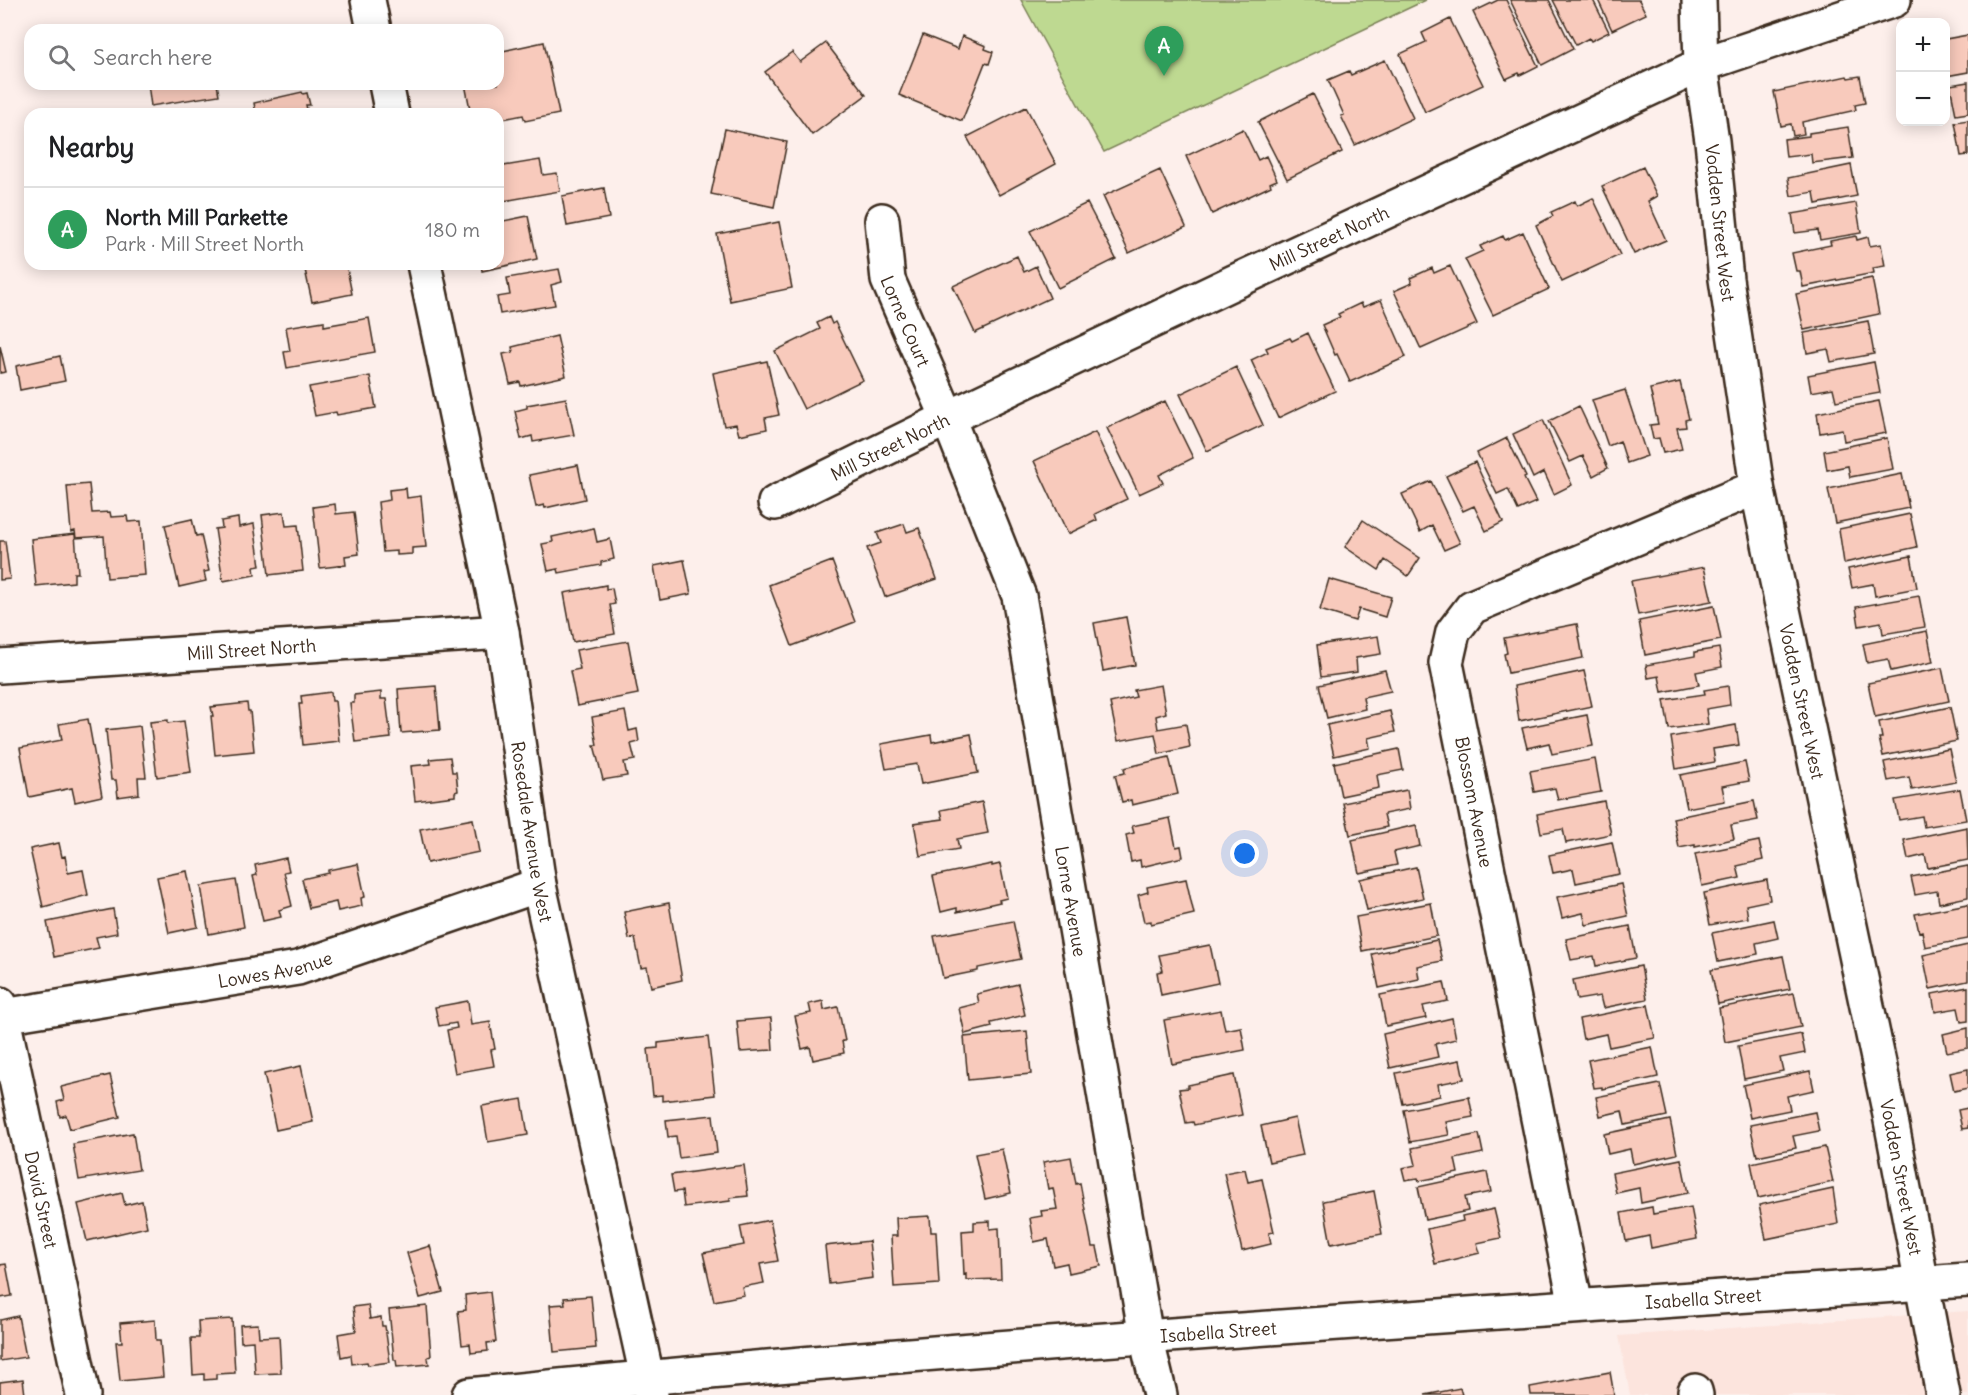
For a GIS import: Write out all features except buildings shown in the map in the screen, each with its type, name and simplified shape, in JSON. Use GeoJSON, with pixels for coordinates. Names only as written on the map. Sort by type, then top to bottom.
{"type":"FeatureCollection","features":[{"type":"Feature","properties":{"kind":"street"},"geometry":{"type":"LineString","coordinates":[[368,0],[373,24]]}},
{"type":"Feature","properties":{"kind":"street","name":"Vodden Street West"},"geometry":{"type":"LineString","coordinates":[[1699,0],[1701,65],[1712,141],[1726,279],[1757,487],[1885,1092],[1943,1395]]}},
{"type":"Feature","properties":{"kind":"street","name":"Mill Street North"},"geometry":{"type":"LineString","coordinates":[[775,503],[948,418],[1701,65],[1894,0]]}},
{"type":"Feature","properties":{"kind":"street"},"geometry":{"type":"LineString","coordinates":[[387,90],[391,108]]}},
{"type":"Feature","properties":{"kind":"street","name":"Lorne Court"},"geometry":{"type":"LineString","coordinates":[[882,220],[888,280],[948,418]]}},
{"type":"Feature","properties":{"kind":"street","name":"Rosedale Avenue West"},"geometry":{"type":"LineString","coordinates":[[425,270],[502,632],[539,885],[649,1386]]}},
{"type":"Feature","properties":{"kind":"street","name":"Lorne Avenue"},"geometry":{"type":"LineString","coordinates":[[948,418],[1019,596],[1146,1337],[1160,1395]]}},
{"type":"Feature","properties":{"kind":"street","name":"Blossom Avenue"},"geometry":{"type":"LineString","coordinates":[[1576,1306],[1448,675],[1446,663],[1448,653],[1453,633],[1472,607],[1757,487]]}},
{"type":"Feature","properties":{"kind":"street","name":"Mill Street North"},"geometry":{"type":"LineString","coordinates":[[0,666],[502,632]]}},
{"type":"Feature","properties":{"kind":"street","name":"Lowes Avenue"},"geometry":{"type":"LineString","coordinates":[[1,1010],[298,968],[539,885]]}},
{"type":"Feature","properties":{"kind":"street","name":"David Street"},"geometry":{"type":"LineString","coordinates":[[1,1010],[83,1395]]}},
{"type":"Feature","properties":{"kind":"street","name":"Isabella Street"},"geometry":{"type":"LineString","coordinates":[[469,1395],[649,1386],[1146,1337],[1968,1280]]}},
{"type":"Feature","properties":{"kind":"shaded area"},"geometry":{"type":"Polygon","coordinates":[[[1968,1311],[1968,1395],[1630,1395],[1619,1336],[1968,1311]]]}},
{"type":"Feature","properties":{"kind":"green space"},"geometry":{"type":"Polygon","coordinates":[[[1021,0],[1426,0],[1104,152],[1021,0]]]}},
{"type":"Feature","properties":{"kind":"place","name":"North Mill Parkette"},"geometry":{"type":"Point","coordinates":[1164,76]}}]}
